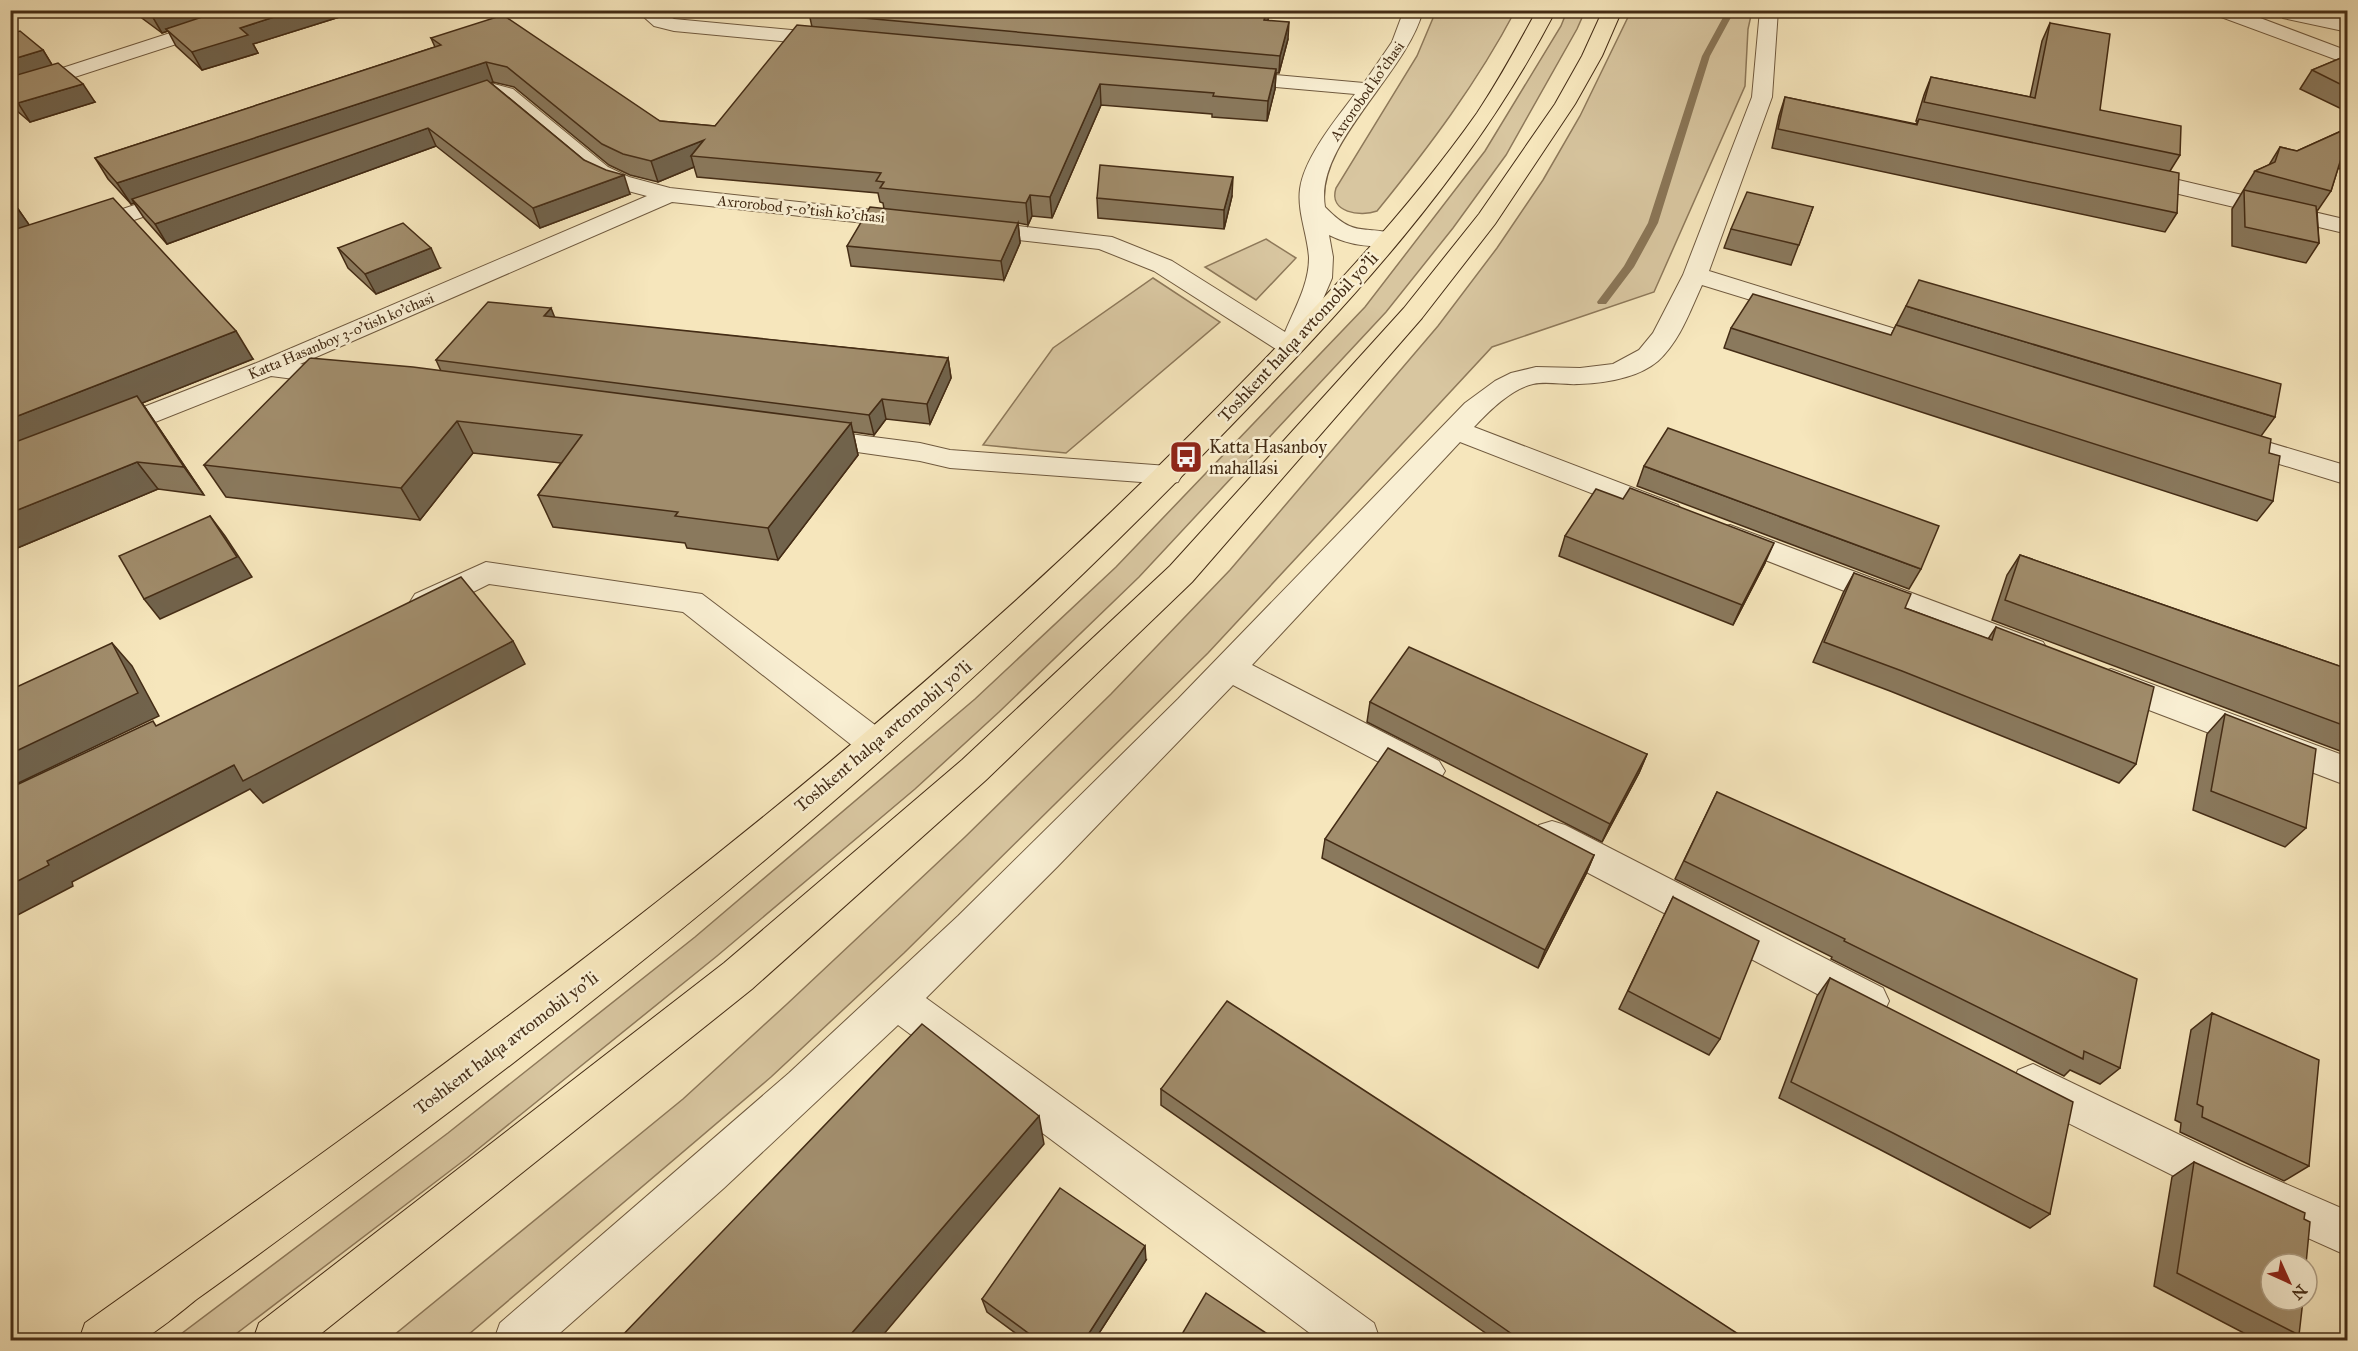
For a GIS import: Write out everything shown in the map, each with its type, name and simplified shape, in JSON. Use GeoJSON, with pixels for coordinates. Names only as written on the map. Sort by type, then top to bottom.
{"type":"FeatureCollection","features":[{"type":"Feature","properties":{"kind":"highway","name":"Toshkent halqa avtomobil yo'li"},"geometry":{"type":"LineString","coordinates":[[102,1341],[332,1175],[662,923],[875,744],[1034,605],[1168,475],[1291,347],[1388,239],[1492,105],[1517,66],[1546,10]]}},
{"type":"Feature","properties":{"kind":"highway"},"geometry":{"type":"LineString","coordinates":[[276,1341],[738,976],[974,770],[1181,574],[1405,322],[1487,219],[1565,104],[1592,56],[1613,10]]}},
{"type":"Feature","properties":{"kind":"street"},"geometry":{"type":"LineString","coordinates":[[10,92],[262,10]]}},
{"type":"Feature","properties":{"kind":"street"},"geometry":{"type":"LineString","coordinates":[[645,10],[661,22],[674,26],[854,42]]}},
{"type":"Feature","properties":{"kind":"street","name":"Axrorobod ko'chasi"},"geometry":{"type":"LineString","coordinates":[[1291,347],[1320,278],[1321,257],[1313,206],[1313,185],[1330,145],[1367,89],[1395,55],[1408,31],[1414,10]]}},
{"type":"Feature","properties":{"kind":"street"},"geometry":{"type":"LineString","coordinates":[[517,1341],[640,1234],[896,1000],[1230,669],[1475,409],[1504,387],[1520,379],[1536,375],[1580,376],[1619,371],[1648,356],[1665,336],[1695,275],[1773,99],[1769,10]]}},
{"type":"Feature","properties":{"kind":"street"},"geometry":{"type":"LineString","coordinates":[[2220,10],[2348,58]]}},
{"type":"Feature","properties":{"kind":"street"},"geometry":{"type":"LineString","coordinates":[[2268,29],[2287,12],[2348,26]]}},
{"type":"Feature","properties":{"kind":"street"},"geometry":{"type":"LineString","coordinates":[[1212,75],[1367,89]]}},
{"type":"Feature","properties":{"kind":"street","name":"Axrorobod 5-o'tish ko'chasi"},"geometry":{"type":"LineString","coordinates":[[439,108],[494,90],[506,93],[600,172],[621,182],[669,195],[928,223]]}},
{"type":"Feature","properties":{"kind":"street"},"geometry":{"type":"LineString","coordinates":[[2113,172],[2348,227]]}},
{"type":"Feature","properties":{"kind":"street"},"geometry":{"type":"LineString","coordinates":[[10,255],[202,189]]}},
{"type":"Feature","properties":{"kind":"street","name":"Katta Hasanboy 3-o'tish ko'chasi"},"geometry":{"type":"LineString","coordinates":[[86,440],[268,368],[669,195]]}},
{"type":"Feature","properties":{"kind":"street"},"geometry":{"type":"LineString","coordinates":[[1313,206],[1342,234],[1361,239],[1388,239]]}},
{"type":"Feature","properties":{"kind":"street"},"geometry":{"type":"LineString","coordinates":[[951,225],[1104,242],[1163,266],[1291,347]]}},
{"type":"Feature","properties":{"kind":"street"},"geometry":{"type":"LineString","coordinates":[[1695,275],[1936,349]]}},
{"type":"Feature","properties":{"kind":"street"},"geometry":{"type":"LineString","coordinates":[[268,368],[363,380]]}},
{"type":"Feature","properties":{"kind":"street"},"geometry":{"type":"LineString","coordinates":[[1456,430],[2348,772]]}},
{"type":"Feature","properties":{"kind":"street"},"geometry":{"type":"LineString","coordinates":[[2199,430],[2348,476]]}},
{"type":"Feature","properties":{"kind":"street"},"geometry":{"type":"LineString","coordinates":[[790,435],[920,452],[950,459],[1168,475]]}},
{"type":"Feature","properties":{"kind":"street"},"geometry":{"type":"LineString","coordinates":[[401,615],[486,573],[691,602],[875,744]]}},
{"type":"Feature","properties":{"kind":"street"},"geometry":{"type":"LineString","coordinates":[[1230,669],[1463,790]]}},
{"type":"Feature","properties":{"kind":"street"},"geometry":{"type":"LineString","coordinates":[[1526,823],[1897,1015]]}},
{"type":"Feature","properties":{"kind":"street"},"geometry":{"type":"LineString","coordinates":[[896,1000],[1358,1341]]}},
{"type":"Feature","properties":{"kind":"street"},"geometry":{"type":"LineString","coordinates":[[2003,1069],[2224,1179],[2348,1234]]}},
{"type":"Feature","properties":{"kind":"shaded area"},"geometry":{"type":"Polygon","coordinates":[[[1436,11],[1515,11],[1485,64],[1451,114],[1377,211],[1355,213],[1341,208],[1335,196],[1336,188],[1417,56],[1436,11]]]}},
{"type":"Feature","properties":{"kind":"shaded area"},"geometry":{"type":"Polygon","coordinates":[[[1567,11],[1585,11],[1506,155],[1453,228],[1386,312],[1139,577],[999,712],[915,789],[717,956],[467,1158],[228,1340],[173,1340],[448,1133],[695,937],[975,699],[1116,567],[1365,307],[1485,151],[1561,26],[1567,11]]]}},
{"type":"Feature","properties":{"kind":"shaded area"},"geometry":{"type":"Polygon","coordinates":[[[1631,11],[1752,11],[1748,29],[1745,86],[1654,292],[1492,347],[1208,653],[904,953],[771,1077],[462,1340],[388,1340],[683,1099],[787,1004],[965,837],[1111,694],[1230,570],[1438,326],[1497,248],[1543,180],[1580,116],[1631,11]]]}},
{"type":"Feature","properties":{"kind":"shaded area"},"geometry":{"type":"Polygon","coordinates":[[[1266,239],[1296,258],[1256,300],[1205,267],[1266,239]]]}},
{"type":"Feature","properties":{"kind":"shaded area"},"geometry":{"type":"Polygon","coordinates":[[[1153,278],[1220,322],[1066,453],[983,445],[1053,348],[1153,278]]]}},
{"type":"Feature","properties":{"kind":"building"},"geometry":{"type":"Polygon","coordinates":[[[145,10],[168,10],[152,16],[145,10]]]}},
{"type":"Feature","properties":{"kind":"building"},"geometry":{"type":"Polygon","coordinates":[[[223,10],[296,10],[240,28],[248,35],[192,52],[166,29],[223,10]]]}},
{"type":"Feature","properties":{"kind":"building"},"geometry":{"type":"Polygon","coordinates":[[[811,10],[1267,10],[1264,20],[1289,22],[1280,56],[809,13],[811,10]]]}},
{"type":"Feature","properties":{"kind":"building"},"geometry":{"type":"Polygon","coordinates":[[[503,15],[660,121],[715,126],[797,25],[1276,69],[1268,101],[1213,96],[1214,93],[1100,84],[1050,197],[1030,195],[1026,203],[880,188],[884,182],[876,181],[881,173],[691,156],[704,140],[651,161],[623,154],[602,144],[507,67],[486,62],[117,183],[95,158],[441,45],[431,38],[503,15]]]}},
{"type":"Feature","properties":{"kind":"building"},"geometry":{"type":"Polygon","coordinates":[[[2050,23],[2110,34],[2100,110],[2181,126],[2180,155],[1924,102],[1931,77],[2035,98],[2050,23]]]}},
{"type":"Feature","properties":{"kind":"building"},"geometry":{"type":"Polygon","coordinates":[[[20,31],[43,50],[10,60],[10,34],[20,31]]]}},
{"type":"Feature","properties":{"kind":"building"},"geometry":{"type":"Polygon","coordinates":[[[2348,55],[2348,88],[2312,70],[2348,55]]]}},
{"type":"Feature","properties":{"kind":"building"},"geometry":{"type":"Polygon","coordinates":[[[58,63],[83,84],[18,103],[10,97],[10,77],[58,63]]]}},
{"type":"Feature","properties":{"kind":"building"},"geometry":{"type":"Polygon","coordinates":[[[487,80],[584,160],[624,175],[533,208],[428,128],[155,224],[132,199],[487,80]]]}},
{"type":"Feature","properties":{"kind":"building"},"geometry":{"type":"Polygon","coordinates":[[[1785,97],[1917,125],[1919,119],[2179,173],[2177,213],[1778,129],[1785,97]]]}},
{"type":"Feature","properties":{"kind":"building"},"geometry":{"type":"Polygon","coordinates":[[[2348,128],[2348,147],[2345,146],[2331,191],[2255,171],[2275,162],[2280,147],[2297,151],[2348,128]]]}},
{"type":"Feature","properties":{"kind":"building"},"geometry":{"type":"Polygon","coordinates":[[[1100,165],[1233,177],[1224,210],[1097,198],[1100,165]]]}},
{"type":"Feature","properties":{"kind":"building"},"geometry":{"type":"Polygon","coordinates":[[[2244,190],[2316,206],[2319,243],[2245,227],[2244,190]]]}},
{"type":"Feature","properties":{"kind":"building"},"geometry":{"type":"Polygon","coordinates":[[[1747,192],[1813,207],[1799,245],[1731,229],[1747,192]]]}},
{"type":"Feature","properties":{"kind":"building"},"geometry":{"type":"Polygon","coordinates":[[[113,198],[236,331],[10,419],[10,231],[113,198]]]}},
{"type":"Feature","properties":{"kind":"building"},"geometry":{"type":"Polygon","coordinates":[[[10,200],[18,209],[10,212],[10,200]]]}},
{"type":"Feature","properties":{"kind":"building"},"geometry":{"type":"Polygon","coordinates":[[[870,207],[1018,223],[1001,261],[847,246],[870,207]]]}},
{"type":"Feature","properties":{"kind":"building"},"geometry":{"type":"Polygon","coordinates":[[[403,223],[431,248],[365,274],[338,248],[403,223]]]}},
{"type":"Feature","properties":{"kind":"building"},"geometry":{"type":"Polygon","coordinates":[[[1919,280],[2281,384],[2275,417],[1906,306],[1919,280]]]}},
{"type":"Feature","properties":{"kind":"building"},"geometry":{"type":"Polygon","coordinates":[[[1753,294],[1891,335],[1896,325],[2271,439],[2269,453],[2280,456],[2273,501],[1731,328],[1753,294]]]}},
{"type":"Feature","properties":{"kind":"building"},"geometry":{"type":"Polygon","coordinates":[[[488,302],[551,308],[544,316],[948,358],[927,404],[882,399],[869,415],[436,360],[488,302]]]}},
{"type":"Feature","properties":{"kind":"building"},"geometry":{"type":"Polygon","coordinates":[[[310,358],[413,367],[851,423],[768,528],[675,516],[678,512],[538,495],[582,435],[457,421],[401,488],[204,465],[310,358]]]}},
{"type":"Feature","properties":{"kind":"building"},"geometry":{"type":"Polygon","coordinates":[[[137,396],[184,467],[137,462],[10,513],[10,444],[137,396]]]}},
{"type":"Feature","properties":{"kind":"building"},"geometry":{"type":"Polygon","coordinates":[[[1668,428],[1939,526],[1921,569],[1644,466],[1668,428]]]}},
{"type":"Feature","properties":{"kind":"building"},"geometry":{"type":"Polygon","coordinates":[[[1630,488],[1774,543],[1742,605],[1565,536],[1596,489],[1623,499],[1630,488]]]}},
{"type":"Feature","properties":{"kind":"building"},"geometry":{"type":"Polygon","coordinates":[[[210,516],[237,557],[144,599],[119,556],[210,516]]]}},
{"type":"Feature","properties":{"kind":"building"},"geometry":{"type":"Polygon","coordinates":[[[2020,555],[2348,669],[2348,727],[2005,600],[2020,555]]]}},
{"type":"Feature","properties":{"kind":"building"},"geometry":{"type":"Polygon","coordinates":[[[1854,573],[1911,594],[1905,608],[1992,640],[1996,627],[2154,687],[2136,764],[1824,642],[1854,573]]]}},
{"type":"Feature","properties":{"kind":"building"},"geometry":{"type":"Polygon","coordinates":[[[461,577],[513,641],[243,781],[234,765],[47,861],[49,865],[10,885],[10,788],[153,721],[156,726],[461,577]]]}},
{"type":"Feature","properties":{"kind":"building"},"geometry":{"type":"Polygon","coordinates":[[[112,643],[138,693],[10,754],[10,690],[112,643]]]}},
{"type":"Feature","properties":{"kind":"building"},"geometry":{"type":"Polygon","coordinates":[[[1409,647],[1647,754],[1610,824],[1370,702],[1409,647]]]}},
{"type":"Feature","properties":{"kind":"building"},"geometry":{"type":"Polygon","coordinates":[[[2225,714],[2316,749],[2306,828],[2211,791],[2225,714]]]}},
{"type":"Feature","properties":{"kind":"building"},"geometry":{"type":"Polygon","coordinates":[[[1388,748],[1594,855],[1545,950],[1325,839],[1388,748]]]}},
{"type":"Feature","properties":{"kind":"building"},"geometry":{"type":"Polygon","coordinates":[[[1717,792],[2137,979],[2120,1068],[2084,1051],[2083,1059],[1684,861],[1717,792]]]}},
{"type":"Feature","properties":{"kind":"building"},"geometry":{"type":"Polygon","coordinates":[[[1673,897],[1759,941],[1720,1039],[1628,991],[1673,897]]]}},
{"type":"Feature","properties":{"kind":"building"},"geometry":{"type":"Polygon","coordinates":[[[1830,978],[2073,1102],[2050,1214],[1791,1082],[1830,978]]]}},
{"type":"Feature","properties":{"kind":"building"},"geometry":{"type":"Polygon","coordinates":[[[1227,1001],[1749,1341],[1522,1341],[1161,1089],[1227,1001]]]}},
{"type":"Feature","properties":{"kind":"building"},"geometry":{"type":"Polygon","coordinates":[[[2212,1013],[2319,1060],[2309,1166],[2202,1117],[2203,1107],[2197,1104],[2212,1013]]]}},
{"type":"Feature","properties":{"kind":"building"},"geometry":{"type":"Polygon","coordinates":[[[922,1024],[1039,1116],[845,1341],[617,1341],[922,1024]]]}},
{"type":"Feature","properties":{"kind":"building"},"geometry":{"type":"Polygon","coordinates":[[[2194,1162],[2305,1213],[2304,1219],[2310,1222],[2307,1252],[2259,1252],[2259,1312],[2302,1312],[2299,1335],[2177,1273],[2194,1162]]]}},
{"type":"Feature","properties":{"kind":"building"},"geometry":{"type":"Polygon","coordinates":[[[1060,1188],[1145,1246],[1084,1341],[1039,1341],[982,1299],[1060,1188]]]}},
{"type":"Feature","properties":{"kind":"building"},"geometry":{"type":"Polygon","coordinates":[[[1206,1293],[1278,1341],[1178,1341],[1206,1293]]]}},
{"type":"Feature","properties":{"kind":"waterway"},"geometry":{"type":"LineString","coordinates":[[1602,302],[1629,267],[1653,223],[1706,56],[1731,10]]}},
{"type":"Feature","properties":{"kind":"place","name":"Katta Hasanboy mahallasi"},"geometry":{"type":"Point","coordinates":[1186,457]}}]}
